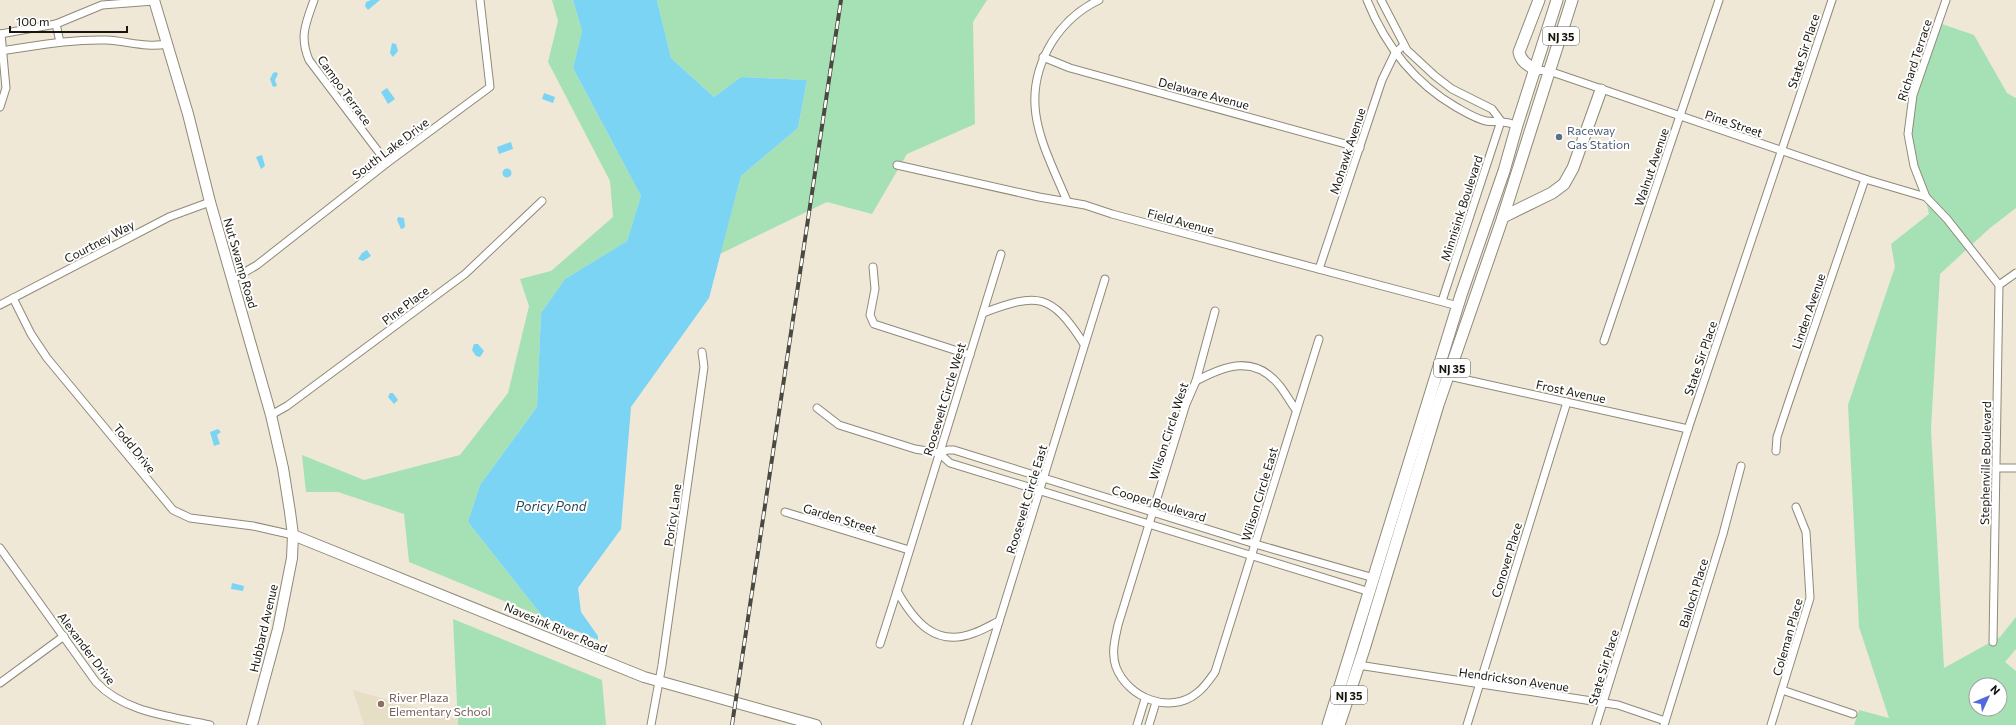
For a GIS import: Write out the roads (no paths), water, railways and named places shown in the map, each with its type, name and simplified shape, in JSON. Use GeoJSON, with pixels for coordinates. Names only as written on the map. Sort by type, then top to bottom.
{"type":"FeatureCollection","features":[{"type":"Feature","properties":{"kind":"highway"},"geometry":{"type":"LineString","coordinates":[[1536,70],[1522,59],[1519,52],[1539,0]]}},
{"type":"Feature","properties":{"kind":"highway","name":"NJ 35"},"geometry":{"type":"LineString","coordinates":[[1328,725],[1458,306],[1504,171],[1516,126],[1536,70],[1557,0]]}},
{"type":"Feature","properties":{"kind":"highway","name":"NJ 35"},"geometry":{"type":"LineString","coordinates":[[1339,725],[1449,376],[1503,217],[1572,0]]}},
{"type":"Feature","properties":{"kind":"highway"},"geometry":{"type":"LineString","coordinates":[[1503,217],[1552,193],[1564,184],[1573,168],[1602,90]]}},
{"type":"Feature","properties":{"kind":"main road","name":"Nut Swamp Road"},"geometry":{"type":"LineString","coordinates":[[154,0],[188,114],[210,202],[271,415],[283,468],[293,535]]}},
{"type":"Feature","properties":{"kind":"main road","name":"Navesink River Road"},"geometry":{"type":"LineString","coordinates":[[293,535],[372,568],[525,628],[620,668],[658,681],[803,723],[816,725]]}},
{"type":"Feature","properties":{"kind":"main road","name":"Hubbard Avenue"},"geometry":{"type":"LineString","coordinates":[[252,725],[284,603],[292,558],[293,535]]}},
{"type":"Feature","properties":{"kind":"street"},"geometry":{"type":"LineString","coordinates":[[0,107],[6,88],[0,34],[56,24],[102,5],[154,0]]}},
{"type":"Feature","properties":{"kind":"street","name":"Campo Terrace"},"geometry":{"type":"LineString","coordinates":[[314,0],[303,35],[305,50],[309,60],[387,163]]}},
{"type":"Feature","properties":{"kind":"street","name":"South Lake Drive"},"geometry":{"type":"LineString","coordinates":[[233,279],[257,265],[387,163],[490,87],[480,0]]}},
{"type":"Feature","properties":{"kind":"street"},"geometry":{"type":"LineString","coordinates":[[1067,201],[1047,158],[1036,116],[1035,86],[1043,57],[1060,29],[1080,10],[1099,0]]}},
{"type":"Feature","properties":{"kind":"street"},"geometry":{"type":"LineString","coordinates":[[1367,0],[1374,19],[1395,53],[1418,79],[1448,103],[1486,121],[1501,121],[1516,126]]}},
{"type":"Feature","properties":{"kind":"street"},"geometry":{"type":"LineString","coordinates":[[1381,0],[1404,45],[1435,76],[1452,90],[1492,109],[1501,121]]}},
{"type":"Feature","properties":{"kind":"street","name":"Walnut Avenue"},"geometry":{"type":"LineString","coordinates":[[1604,341],[1719,0]]}},
{"type":"Feature","properties":{"kind":"street","name":"State Sir Place"},"geometry":{"type":"LineString","coordinates":[[1596,725],[1688,429],[1832,0]]}},
{"type":"Feature","properties":{"kind":"street","name":"Richard Terrace"},"geometry":{"type":"LineString","coordinates":[[1926,197],[1911,154],[1908,134],[1909,118],[1913,95],[1946,0]]}},
{"type":"Feature","properties":{"kind":"street"},"geometry":{"type":"LineString","coordinates":[[56,24],[60,42]]}},
{"type":"Feature","properties":{"kind":"street"},"geometry":{"type":"LineString","coordinates":[[1,51],[60,42],[107,40],[154,46],[167,44]]}},
{"type":"Feature","properties":{"kind":"street","name":"Mohawk Avenue"},"geometry":{"type":"LineString","coordinates":[[1318,269],[1382,80],[1395,53],[1404,45]]}},
{"type":"Feature","properties":{"kind":"street","name":"Delaware Avenue"},"geometry":{"type":"LineString","coordinates":[[1043,57],[1070,68],[1360,148]]}},
{"type":"Feature","properties":{"kind":"street","name":"Pine Street"},"geometry":{"type":"LineString","coordinates":[[1536,70],[1549,71],[1781,151],[1865,179],[1926,197]]}},
{"type":"Feature","properties":{"kind":"street","name":"Minnisink Boulevard"},"geometry":{"type":"LineString","coordinates":[[1442,302],[1501,121]]}},
{"type":"Feature","properties":{"kind":"street","name":"Field Avenue"},"geometry":{"type":"LineString","coordinates":[[897,165],[1067,201],[1458,306]]}},
{"type":"Feature","properties":{"kind":"street","name":"Linden Avenue"},"geometry":{"type":"LineString","coordinates":[[1776,451],[1778,437],[1789,401],[1865,179]]}},
{"type":"Feature","properties":{"kind":"street"},"geometry":{"type":"LineString","coordinates":[[1926,197],[1948,219],[1999,285],[2016,273]]}},
{"type":"Feature","properties":{"kind":"street","name":"Pine Place"},"geometry":{"type":"LineString","coordinates":[[271,415],[287,406],[464,274],[542,201]]}},
{"type":"Feature","properties":{"kind":"street","name":"Courtney Way"},"geometry":{"type":"LineString","coordinates":[[0,305],[169,216],[210,202]]}},
{"type":"Feature","properties":{"kind":"street","name":"Roosevelt Circle West"},"geometry":{"type":"LineString","coordinates":[[897,591],[1001,254]]}},
{"type":"Feature","properties":{"kind":"street"},"geometry":{"type":"LineString","coordinates":[[873,268],[875,289],[870,315],[874,324],[970,355]]}},
{"type":"Feature","properties":{"kind":"street","name":"Roosevelt Circle East"},"geometry":{"type":"LineString","coordinates":[[967,725],[1105,278]]}},
{"type":"Feature","properties":{"kind":"street","name":"Stephenville Boulevard"},"geometry":{"type":"LineString","coordinates":[[1994,642],[1999,285]]}},
{"type":"Feature","properties":{"kind":"street","name":"Todd Drive"},"geometry":{"type":"LineString","coordinates":[[13,298],[32,334],[47,358],[173,510],[190,518],[253,526],[293,535]]}},
{"type":"Feature","properties":{"kind":"street"},"geometry":{"type":"LineString","coordinates":[[983,313],[1020,300],[1043,302],[1061,312],[1069,321],[1084,344]]}},
{"type":"Feature","properties":{"kind":"street","name":"Wilson Circle West"},"geometry":{"type":"LineString","coordinates":[[1145,699],[1125,683],[1116,667],[1113,645],[1186,404],[1196,381],[1215,311]]}},
{"type":"Feature","properties":{"kind":"street","name":"Wilson Circle East"},"geometry":{"type":"LineString","coordinates":[[1145,699],[1156,702],[1170,703],[1188,698],[1197,693],[1210,680],[1221,655],[1319,339]]}},
{"type":"Feature","properties":{"kind":"street","name":"Poricy Lane"},"geometry":{"type":"LineString","coordinates":[[650,725],[658,681],[704,367],[702,352]]}},
{"type":"Feature","properties":{"kind":"street"},"geometry":{"type":"LineString","coordinates":[[1196,381],[1226,366],[1244,366],[1253,368],[1274,379],[1296,410]]}},
{"type":"Feature","properties":{"kind":"street","name":"Frost Avenue"},"geometry":{"type":"LineString","coordinates":[[1449,376],[1688,429]]}},
{"type":"Feature","properties":{"kind":"street","name":"Conover Place"},"geometry":{"type":"LineString","coordinates":[[1467,725],[1567,402]]}},
{"type":"Feature","properties":{"kind":"street","name":"Cooper Boulevard"},"geometry":{"type":"LineString","coordinates":[[817,408],[839,425],[915,449],[939,453],[951,450],[1255,544],[1374,578]]}},
{"type":"Feature","properties":{"kind":"street","name":"Cooper Boulevard"},"geometry":{"type":"LineString","coordinates":[[939,453],[950,462],[1370,592]]}},
{"type":"Feature","properties":{"kind":"street","name":"Balloch Place"},"geometry":{"type":"LineString","coordinates":[[1665,723],[1723,534],[1741,466]]}},
{"type":"Feature","properties":{"kind":"street"},"geometry":{"type":"LineString","coordinates":[[1996,468],[2016,468]]}},
{"type":"Feature","properties":{"kind":"street","name":"Coleman Place"},"geometry":{"type":"LineString","coordinates":[[1771,725],[1810,598],[1806,532],[1796,507]]}},
{"type":"Feature","properties":{"kind":"street","name":"Garden Street"},"geometry":{"type":"LineString","coordinates":[[785,512],[909,550]]}},
{"type":"Feature","properties":{"kind":"street","name":"Alexander Drive"},"geometry":{"type":"LineString","coordinates":[[0,548],[96,682],[112,697],[130,706],[210,725]]}},
{"type":"Feature","properties":{"kind":"street"},"geometry":{"type":"LineString","coordinates":[[897,591],[909,612],[918,622],[929,630],[941,635],[966,636],[999,621]]}},
{"type":"Feature","properties":{"kind":"street"},"geometry":{"type":"LineString","coordinates":[[880,644],[897,591]]}},
{"type":"Feature","properties":{"kind":"street"},"geometry":{"type":"LineString","coordinates":[[0,683],[64,636]]}},
{"type":"Feature","properties":{"kind":"street","name":"Hendrickson Avenue"},"geometry":{"type":"LineString","coordinates":[[1358,665],[1479,685],[1618,705],[1665,723]]}},
{"type":"Feature","properties":{"kind":"street"},"geometry":{"type":"LineString","coordinates":[[1782,690],[1853,714]]}},
{"type":"Feature","properties":{"kind":"street"},"geometry":{"type":"LineString","coordinates":[[1137,725],[1145,699]]}},
{"type":"Feature","properties":{"kind":"street"},"geometry":{"type":"LineString","coordinates":[[1149,725],[1156,702]]}},
{"type":"Feature","properties":{"kind":"water"},"geometry":{"type":"Polygon","coordinates":[[[371,0],[380,0],[368,10],[365,6],[366,2],[371,0]]]}},
{"type":"Feature","properties":{"kind":"water","name":"Poricy Pond"},"geometry":{"type":"Polygon","coordinates":[[[573,0],[657,0],[671,58],[714,97],[741,77],[807,80],[798,128],[741,176],[709,298],[631,407],[621,529],[578,588],[581,612],[598,636],[598,640],[543,617],[468,522],[480,485],[537,407],[541,313],[565,279],[627,241],[641,196],[573,68],[582,31],[573,0]]]}},
{"type":"Feature","properties":{"kind":"water"},"geometry":{"type":"Polygon","coordinates":[[[392,43],[396,44],[398,51],[393,57],[390,53],[392,43]]]}},
{"type":"Feature","properties":{"kind":"water"},"geometry":{"type":"Polygon","coordinates":[[[276,72],[278,74],[275,80],[277,86],[273,87],[270,79],[273,73],[276,72]]]}},
{"type":"Feature","properties":{"kind":"water"},"geometry":{"type":"Polygon","coordinates":[[[387,88],[395,99],[388,104],[381,92],[387,88]]]}},
{"type":"Feature","properties":{"kind":"water"},"geometry":{"type":"Polygon","coordinates":[[[544,93],[555,97],[553,103],[542,99],[544,93]]]}},
{"type":"Feature","properties":{"kind":"water"},"geometry":{"type":"Polygon","coordinates":[[[511,142],[513,149],[499,154],[497,147],[511,142]]]}},
{"type":"Feature","properties":{"kind":"water"},"geometry":{"type":"Polygon","coordinates":[[[262,155],[265,166],[261,169],[256,157],[262,155]]]}},
{"type":"Feature","properties":{"kind":"water"},"geometry":{"type":"Polygon","coordinates":[[[505,169],[509,169],[511,173],[509,177],[505,177],[503,175],[503,171],[505,169]]]}},
{"type":"Feature","properties":{"kind":"water"},"geometry":{"type":"Polygon","coordinates":[[[398,217],[404,218],[404,228],[401,229],[397,220],[398,217]]]}},
{"type":"Feature","properties":{"kind":"water"},"geometry":{"type":"Polygon","coordinates":[[[367,250],[371,256],[363,261],[358,259],[362,253],[367,250]]]}},
{"type":"Feature","properties":{"kind":"water"},"geometry":{"type":"Polygon","coordinates":[[[474,344],[478,344],[484,351],[480,357],[476,356],[472,350],[474,344]]]}},
{"type":"Feature","properties":{"kind":"water"},"geometry":{"type":"Polygon","coordinates":[[[390,393],[393,393],[398,400],[394,404],[388,397],[390,393]]]}},
{"type":"Feature","properties":{"kind":"water"},"geometry":{"type":"Polygon","coordinates":[[[218,429],[221,432],[217,435],[220,444],[214,446],[210,432],[218,429]]]}},
{"type":"Feature","properties":{"kind":"water"},"geometry":{"type":"Polygon","coordinates":[[[232,583],[244,586],[243,591],[231,589],[232,583]]]}},
{"type":"Feature","properties":{"kind":"railway"},"geometry":{"type":"LineString","coordinates":[[732,725],[841,0]]}},
{"type":"Feature","properties":{"kind":"place","name":"Raceway Gas Station"},"geometry":{"type":"Point","coordinates":[1559,137]}},
{"type":"Feature","properties":{"kind":"place","name":"River Plaza Elementary School"},"geometry":{"type":"Point","coordinates":[381,704]}}]}
